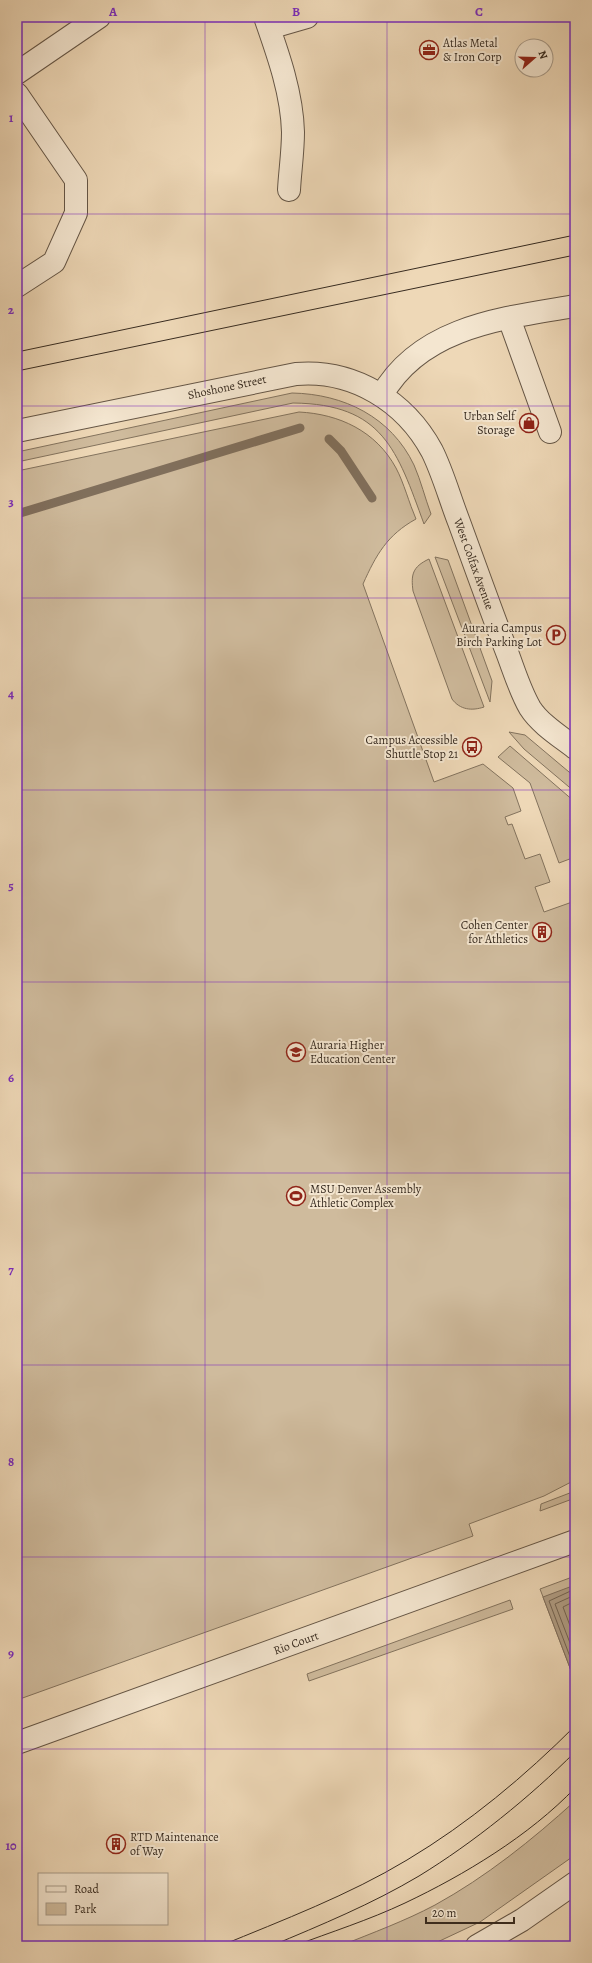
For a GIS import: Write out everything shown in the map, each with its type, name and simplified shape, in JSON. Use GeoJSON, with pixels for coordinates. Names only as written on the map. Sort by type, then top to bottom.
{"type":"FeatureCollection","features":[{"type":"Feature","properties":{"kind":"street"},"geometry":{"type":"LineString","coordinates":[[17,73],[99,17]]}},
{"type":"Feature","properties":{"kind":"street"},"geometry":{"type":"LineString","coordinates":[[289,190],[293,132],[289,100],[282,67],[267,23],[307,17]]}},
{"type":"Feature","properties":{"kind":"street"},"geometry":{"type":"LineString","coordinates":[[17,94],[76,180],[76,213],[54,262],[17,286]]}},
{"type":"Feature","properties":{"kind":"street"},"geometry":{"type":"LineString","coordinates":[[382,395],[402,369],[434,343],[465,329],[509,318],[575,306]]}},
{"type":"Feature","properties":{"kind":"street"},"geometry":{"type":"LineString","coordinates":[[509,318],[550,432]]}},
{"type":"Feature","properties":{"kind":"street","name":"Shoshone Street"},"geometry":{"type":"LineString","coordinates":[[17,431],[296,374],[321,374],[342,378],[357,383],[382,395],[404,412],[421,432]]}},
{"type":"Feature","properties":{"kind":"street","name":"West Colfax Avenue"},"geometry":{"type":"LineString","coordinates":[[421,432],[433,452],[522,691],[531,710],[543,722],[575,748]]}},
{"type":"Feature","properties":{"kind":"street","name":"Rio Court"},"geometry":{"type":"LineString","coordinates":[[17,1743],[575,1541]]}},
{"type":"Feature","properties":{"kind":"street"},"geometry":{"type":"LineString","coordinates":[[477,1946],[522,1920],[575,1883]]}},
{"type":"Feature","properties":{"kind":"green space"},"geometry":{"type":"Polygon","coordinates":[[[292,393],[311,394],[330,398],[347,404],[364,411],[379,421],[393,434],[404,448],[419,477],[431,514],[424,524],[405,474],[394,453],[382,436],[367,422],[348,412],[323,405],[293,403],[17,462],[17,452],[292,393]]]}},
{"type":"Feature","properties":{"kind":"green space","name":"MSU Denver Assembly Athletic Complex"},"geometry":{"type":"Polygon","coordinates":[[[299,412],[328,416],[355,427],[378,444],[388,455],[402,480],[416,519],[406,525],[390,539],[378,555],[363,584],[434,782],[483,764],[513,788],[521,811],[505,817],[508,825],[512,824],[525,859],[540,854],[550,882],[535,887],[544,912],[575,901],[575,1480],[544,1496],[469,1524],[473,1536],[17,1700],[17,471],[299,412]]]}},
{"type":"Feature","properties":{"kind":"green space"},"geometry":{"type":"Polygon","coordinates":[[[435,557],[448,560],[492,681],[490,702],[435,557]]]}},
{"type":"Feature","properties":{"kind":"green space"},"geometry":{"type":"Polygon","coordinates":[[[429,559],[484,707],[466,709],[455,703],[452,699],[413,591],[412,580],[416,568],[429,559]]]}},
{"type":"Feature","properties":{"kind":"green space"},"geometry":{"type":"Polygon","coordinates":[[[509,732],[525,735],[575,777],[575,792],[524,749],[509,732]]]}},
{"type":"Feature","properties":{"kind":"green space"},"geometry":{"type":"Polygon","coordinates":[[[510,746],[575,802],[575,857],[559,863],[530,783],[498,757],[510,746]]]}},
{"type":"Feature","properties":{"kind":"green space"},"geometry":{"type":"Polygon","coordinates":[[[575,1491],[575,1498],[540,1511],[541,1504],[575,1491]]]}},
{"type":"Feature","properties":{"kind":"green space"},"geometry":{"type":"Polygon","coordinates":[[[575,1576],[575,1681],[540,1589],[575,1576]]]}},
{"type":"Feature","properties":{"kind":"green space"},"geometry":{"type":"Polygon","coordinates":[[[510,1600],[513,1609],[309,1681],[307,1674],[510,1600]]]}},
{"type":"Feature","properties":{"kind":"green space"},"geometry":{"type":"Polygon","coordinates":[[[575,1801],[575,1855],[480,1922],[429,1946],[340,1946],[388,1927],[435,1905],[454,1894],[508,1857],[575,1801]]]}},
{"type":"Feature","properties":{"kind":"water"},"geometry":{"type":"Polygon","coordinates":[[[575,1585],[575,1681],[543,1597],[575,1585]]]}},
{"type":"Feature","properties":{"kind":"waterway"},"geometry":{"type":"LineString","coordinates":[[17,514],[300,428]]}},
{"type":"Feature","properties":{"kind":"waterway"},"geometry":{"type":"LineString","coordinates":[[329,439],[341,451],[372,498]]}},
{"type":"Feature","properties":{"kind":"tram line"},"geometry":{"type":"LineString","coordinates":[[17,352],[575,235]]}},
{"type":"Feature","properties":{"kind":"tram line"},"geometry":{"type":"LineString","coordinates":[[17,371],[575,255]]}},
{"type":"Feature","properties":{"kind":"tram line"},"geometry":{"type":"LineString","coordinates":[[220,1946],[339,1896],[385,1873],[430,1846],[496,1798],[556,1745],[575,1726]]}},
{"type":"Feature","properties":{"kind":"tram line"},"geometry":{"type":"LineString","coordinates":[[271,1946],[365,1905],[419,1876],[480,1834],[539,1786],[575,1752]]}},
{"type":"Feature","properties":{"kind":"tram line"},"geometry":{"type":"LineString","coordinates":[[294,1946],[391,1909],[450,1880],[473,1867],[517,1838],[557,1806],[575,1788]]}},
{"type":"Feature","properties":{"kind":"place","name":"Atlas Metal & Iron Corp"},"geometry":{"type":"Point","coordinates":[429,50]}},
{"type":"Feature","properties":{"kind":"place","name":"Urban Self Storage"},"geometry":{"type":"Point","coordinates":[529,423]}},
{"type":"Feature","properties":{"kind":"place","name":"Auraria Campus Birch Parking Lot"},"geometry":{"type":"Point","coordinates":[556,635]}},
{"type":"Feature","properties":{"kind":"place","name":"Campus Accessible Shuttle Stop 21"},"geometry":{"type":"Point","coordinates":[472,747]}},
{"type":"Feature","properties":{"kind":"place","name":"Cohen Center for Athletics"},"geometry":{"type":"Point","coordinates":[542,932]}},
{"type":"Feature","properties":{"kind":"place","name":"Auraria Higher Education Center"},"geometry":{"type":"Point","coordinates":[296,1052]}},
{"type":"Feature","properties":{"kind":"place","name":"MSU Denver Assembly Athletic Complex"},"geometry":{"type":"Point","coordinates":[296,1196]}},
{"type":"Feature","properties":{"kind":"place","name":"RTD Maintenance of Way"},"geometry":{"type":"Point","coordinates":[116,1844]}}]}
